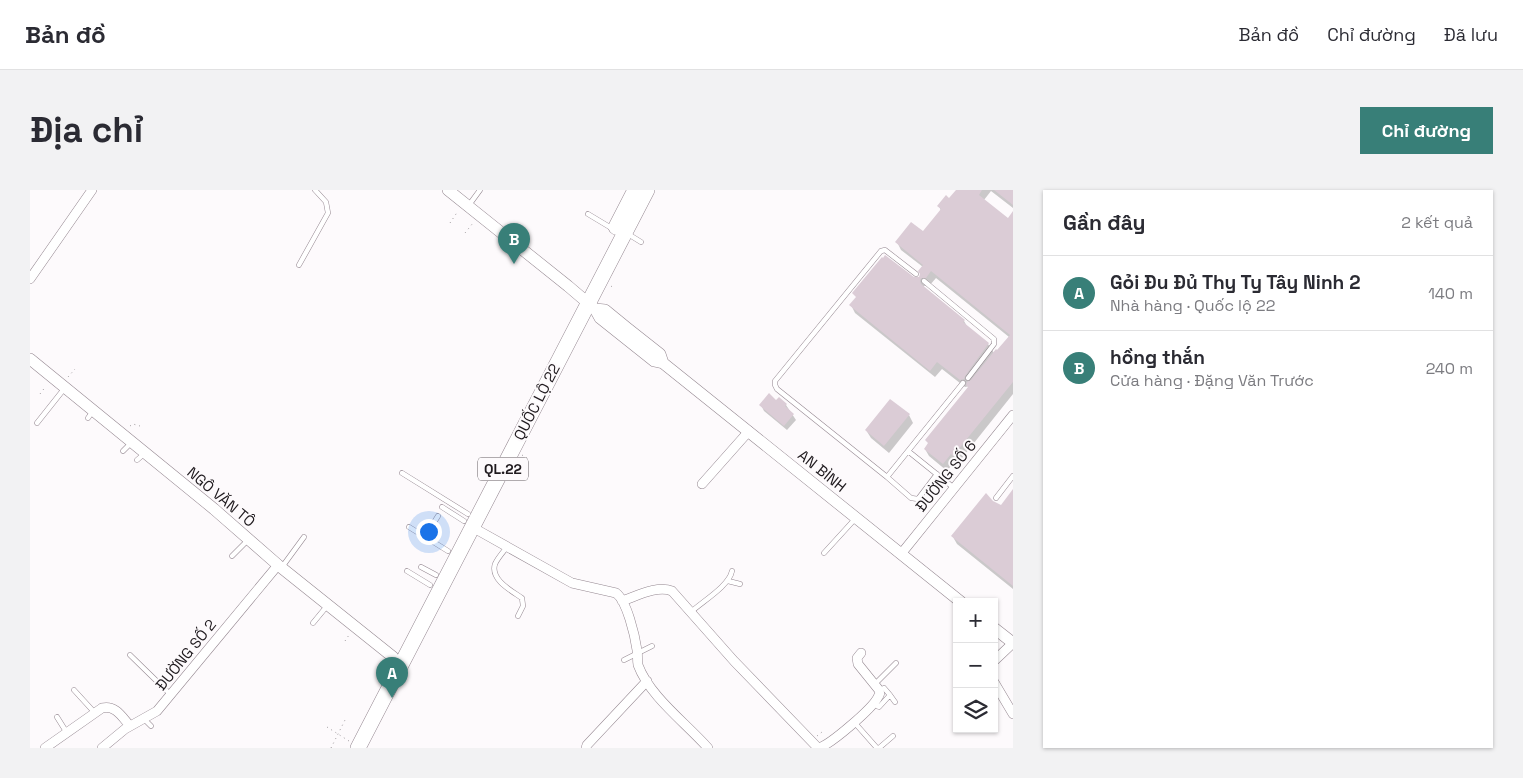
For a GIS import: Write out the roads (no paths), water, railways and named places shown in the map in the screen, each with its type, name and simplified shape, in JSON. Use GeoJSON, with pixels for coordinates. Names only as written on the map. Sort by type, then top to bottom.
{"type":"FeatureCollection","features":[{"type":"Feature","properties":{"kind":"highway","name":"QUỐC LỘ 22"},"geometry":{"type":"LineString","coordinates":[[352,744],[468,521],[588,302],[620,231],[635,190]]}},
{"type":"Feature","properties":{"kind":"highway","name":"QUỐC LỘ 22"},"geometry":{"type":"LineString","coordinates":[[620,231],[647,190]]}},
{"type":"Feature","properties":{"kind":"highway","name":"QUỐC LỘ 22"},"geometry":{"type":"LineString","coordinates":[[352,744],[393,657],[448,551],[468,521]]}},
{"type":"Feature","properties":{"kind":"main road","name":"AN BÌNH"},"geometry":{"type":"LineString","coordinates":[[448,190],[588,302],[605,310],[660,354],[663,363],[956,598]]}},
{"type":"Feature","properties":{"kind":"main road","name":"NGÔ VĂN TÔ"},"geometry":{"type":"LineString","coordinates":[[30,359],[65,388],[91,414],[132,442],[141,456],[217,505],[248,539],[280,567],[393,657]]}},
{"type":"Feature","properties":{"kind":"main road"},"geometry":{"type":"LineString","coordinates":[[998,631],[1013,643]]}},
{"type":"Feature","properties":{"kind":"street"},"geometry":{"type":"LineString","coordinates":[[30,279],[92,190]]}},
{"type":"Feature","properties":{"kind":"street","name":"ĐƯỜNG SỐ 6"},"geometry":{"type":"LineString","coordinates":[[901,554],[1012,418]]}},
{"type":"Feature","properties":{"kind":"street"},"geometry":{"type":"LineString","coordinates":[[702,484],[749,431]]}},
{"type":"Feature","properties":{"kind":"street"},"geometry":{"type":"LineString","coordinates":[[468,521],[507,547],[572,583],[616,592],[620,596],[630,621],[638,653],[638,665],[647,681],[658,696],[708,748]]}},
{"type":"Feature","properties":{"kind":"street","name":"ĐƯỜNG SỐ 2"},"geometry":{"type":"LineString","coordinates":[[102,748],[130,726],[147,722],[280,567]]}},
{"type":"Feature","properties":{"kind":"street"},"geometry":{"type":"LineString","coordinates":[[622,601],[664,588],[672,591],[734,661],[818,748],[824,746],[854,722],[874,704],[880,694],[875,684],[858,664],[857,658],[861,653]]}},
{"type":"Feature","properties":{"kind":"street"},"geometry":{"type":"LineString","coordinates":[[998,657],[1013,643]]}},
{"type":"Feature","properties":{"kind":"street"},"geometry":{"type":"LineString","coordinates":[[586,748],[647,681]]}},
{"type":"Feature","properties":{"kind":"street"},"geometry":{"type":"LineString","coordinates":[[998,688],[1013,714]]}},
{"type":"Feature","properties":{"kind":"street"},"geometry":{"type":"LineString","coordinates":[[45,748],[102,708],[110,707],[114,709],[130,726]]}},
{"type":"Feature","properties":{"kind":"lane"},"geometry":{"type":"LineString","coordinates":[[299,265],[328,213],[326,202],[315,190]]}},
{"type":"Feature","properties":{"kind":"lane"},"geometry":{"type":"LineString","coordinates":[[466,204],[480,190]]}},
{"type":"Feature","properties":{"kind":"lane"},"geometry":{"type":"LineString","coordinates":[[588,214],[640,242]]}},
{"type":"Feature","properties":{"kind":"lane"},"geometry":{"type":"LineString","coordinates":[[916,274],[885,250],[881,251],[775,381],[775,385],[777,389],[911,498],[918,499],[937,474]]}},
{"type":"Feature","properties":{"kind":"lane"},"geometry":{"type":"LineString","coordinates":[[924,281],[994,339],[994,344],[968,378]]}},
{"type":"Feature","properties":{"kind":"lane"},"geometry":{"type":"LineString","coordinates":[[887,477],[964,383]]}},
{"type":"Feature","properties":{"kind":"lane"},"geometry":{"type":"LineString","coordinates":[[37,423],[65,388]]}},
{"type":"Feature","properties":{"kind":"lane"},"geometry":{"type":"LineString","coordinates":[[123,451],[132,442]]}},
{"type":"Feature","properties":{"kind":"lane"},"geometry":{"type":"LineString","coordinates":[[908,451],[954,488]]}},
{"type":"Feature","properties":{"kind":"lane"},"geometry":{"type":"LineString","coordinates":[[402,473],[468,521]]}},
{"type":"Feature","properties":{"kind":"lane"},"geometry":{"type":"LineString","coordinates":[[996,498],[1013,476]]}},
{"type":"Feature","properties":{"kind":"lane"},"geometry":{"type":"LineString","coordinates":[[442,507],[468,521]]}},
{"type":"Feature","properties":{"kind":"lane"},"geometry":{"type":"LineString","coordinates":[[425,537],[438,516]]}},
{"type":"Feature","properties":{"kind":"lane"},"geometry":{"type":"LineString","coordinates":[[824,553],[856,518]]}},
{"type":"Feature","properties":{"kind":"lane"},"geometry":{"type":"LineString","coordinates":[[409,527],[448,551]]}},
{"type":"Feature","properties":{"kind":"lane"},"geometry":{"type":"LineString","coordinates":[[280,567],[304,537]]}},
{"type":"Feature","properties":{"kind":"lane"},"geometry":{"type":"LineString","coordinates":[[232,556],[248,539]]}},
{"type":"Feature","properties":{"kind":"lane"},"geometry":{"type":"LineString","coordinates":[[507,547],[495,564],[495,571],[498,580],[522,598],[523,606],[518,616]]}},
{"type":"Feature","properties":{"kind":"lane"},"geometry":{"type":"LineString","coordinates":[[421,567],[433,580]]}},
{"type":"Feature","properties":{"kind":"lane"},"geometry":{"type":"LineString","coordinates":[[407,570],[433,580]]}},
{"type":"Feature","properties":{"kind":"lane"},"geometry":{"type":"LineString","coordinates":[[692,612],[728,580],[732,571]]}},
{"type":"Feature","properties":{"kind":"lane"},"geometry":{"type":"LineString","coordinates":[[728,580],[740,584]]}},
{"type":"Feature","properties":{"kind":"lane"},"geometry":{"type":"LineString","coordinates":[[313,623],[328,605]]}},
{"type":"Feature","properties":{"kind":"lane"},"geometry":{"type":"LineString","coordinates":[[624,660],[652,646]]}},
{"type":"Feature","properties":{"kind":"lane"},"geometry":{"type":"LineString","coordinates":[[130,655],[171,695]]}},
{"type":"Feature","properties":{"kind":"lane"},"geometry":{"type":"LineString","coordinates":[[875,684],[896,663]]}},
{"type":"Feature","properties":{"kind":"lane"},"geometry":{"type":"LineString","coordinates":[[884,688],[895,702]]}},
{"type":"Feature","properties":{"kind":"lane"},"geometry":{"type":"LineString","coordinates":[[74,690],[95,712]]}},
{"type":"Feature","properties":{"kind":"lane"},"geometry":{"type":"LineString","coordinates":[[874,704],[879,707],[890,695]]}},
{"type":"Feature","properties":{"kind":"lane"},"geometry":{"type":"LineString","coordinates":[[57,717],[67,733]]}},
{"type":"Feature","properties":{"kind":"lane"},"geometry":{"type":"LineString","coordinates":[[854,722],[877,748],[893,736]]}},
{"type":"Feature","properties":{"kind":"place","name":"hồng thắn"},"geometry":{"type":"Point","coordinates":[514,264]}},
{"type":"Feature","properties":{"kind":"place","name":"Gỏi Đu Đủ Thy Ty Tây Ninh 2"},"geometry":{"type":"Point","coordinates":[392,698]}}]}
